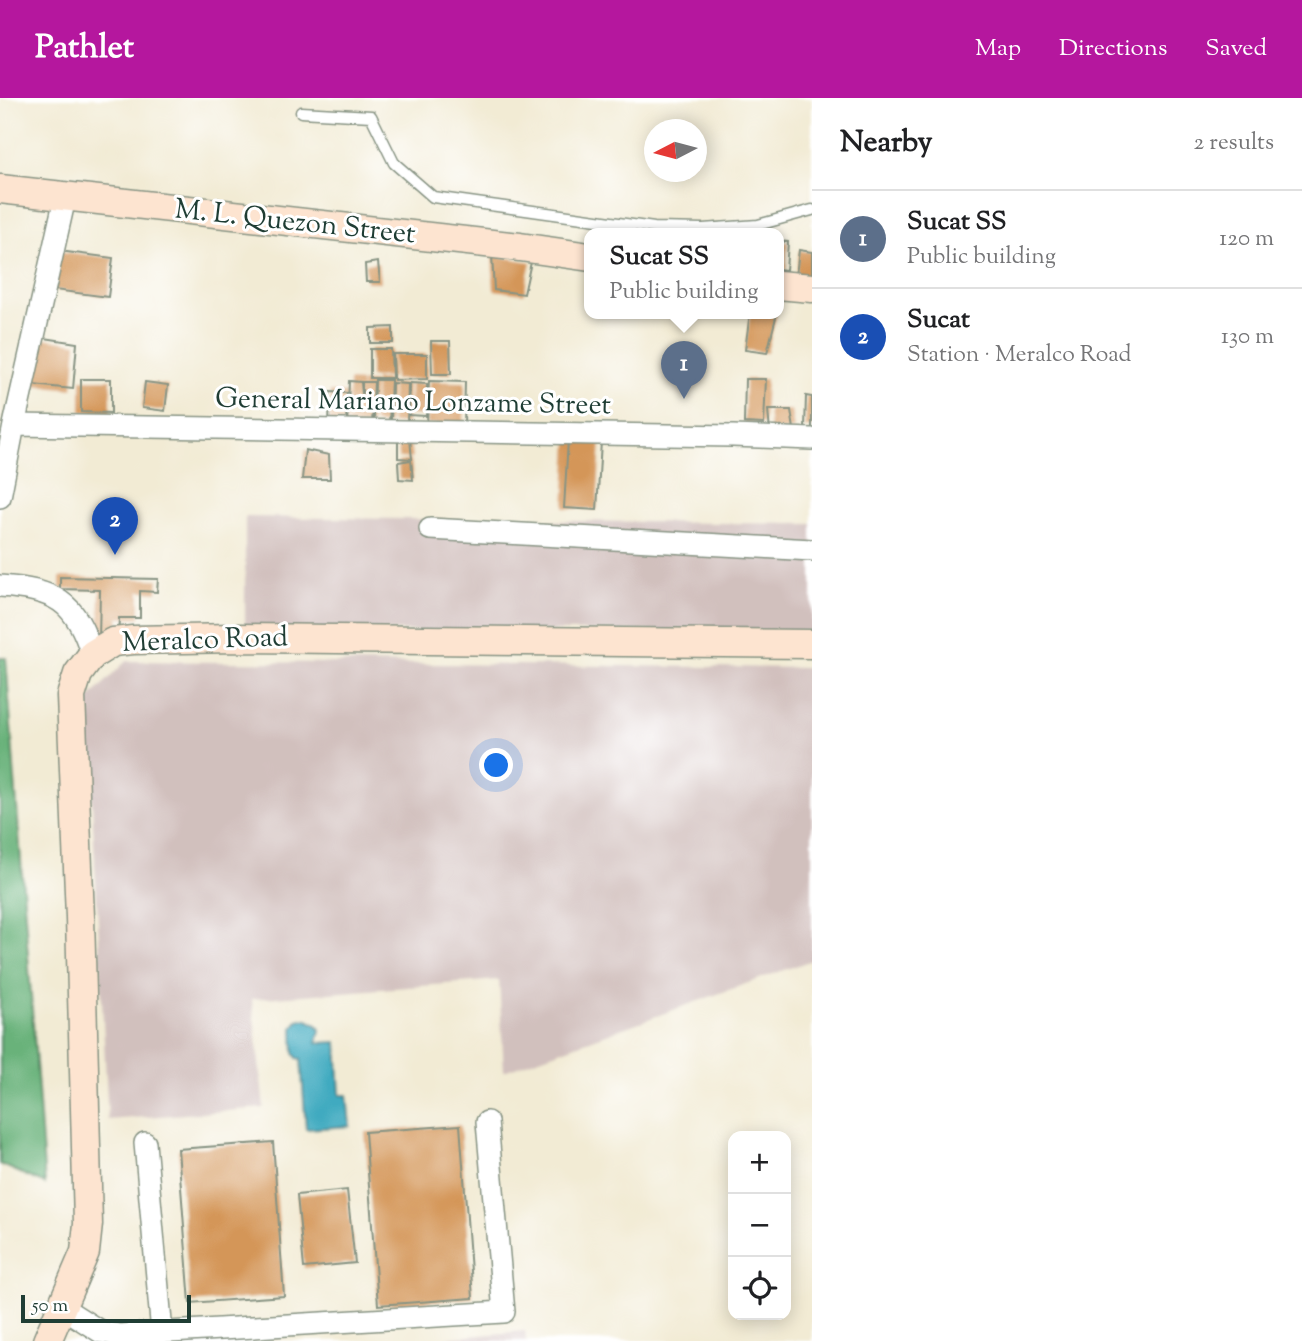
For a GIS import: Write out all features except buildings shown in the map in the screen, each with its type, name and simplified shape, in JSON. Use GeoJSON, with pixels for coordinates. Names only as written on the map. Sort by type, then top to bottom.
{"type":"FeatureCollection","features":[{"type":"Feature","properties":{"kind":"main road","name":"M. L. Quezon Street"},"geometry":{"type":"LineString","coordinates":[[0,189],[584,256]]}},
{"type":"Feature","properties":{"kind":"main road"},"geometry":{"type":"LineString","coordinates":[[784,285],[812,288]]}},
{"type":"Feature","properties":{"kind":"main road","name":"Meralco Road"},"geometry":{"type":"LineString","coordinates":[[47,1341],[85,1252],[88,1224],[71,696],[78,674],[92,655],[113,642],[248,638],[812,644]]}},
{"type":"Feature","properties":{"kind":"street"},"geometry":{"type":"LineString","coordinates":[[0,497],[13,425],[65,198]]}},
{"type":"Feature","properties":{"kind":"street","name":"General Mariano Lonzame Street"},"geometry":{"type":"LineString","coordinates":[[13,425],[812,439]]}},
{"type":"Feature","properties":{"kind":"street"},"geometry":{"type":"LineString","coordinates":[[430,529],[812,550]]}},
{"type":"Feature","properties":{"kind":"street"},"geometry":{"type":"LineString","coordinates":[[0,586],[42,591],[58,599],[80,623],[92,655]]}},
{"type":"Feature","properties":{"kind":"street"},"geometry":{"type":"LineString","coordinates":[[63,1308],[101,1332],[120,1335],[504,1312],[487,1122]]}},
{"type":"Feature","properties":{"kind":"street"},"geometry":{"type":"LineString","coordinates":[[145,1143],[162,1332]]}},
{"type":"Feature","properties":{"kind":"lane"},"geometry":{"type":"LineString","coordinates":[[301,112],[371,116],[394,163],[433,197],[654,228]]}},
{"type":"Feature","properties":{"kind":"lane"},"geometry":{"type":"LineString","coordinates":[[717,228],[758,225],[812,210]]}},
{"type":"Feature","properties":{"kind":"lane"},"geometry":{"type":"LineString","coordinates":[[63,1308],[93,1341]]}},
{"type":"Feature","properties":{"kind":"shaded area"},"geometry":{"type":"Polygon","coordinates":[[[245,517],[812,524],[812,631],[245,631],[245,517]]]}},
{"type":"Feature","properties":{"kind":"shaded area"},"geometry":{"type":"Polygon","coordinates":[[[126,661],[812,668],[812,960],[504,1071],[499,980],[252,999],[264,1108],[108,1120],[87,701],[126,661]]]}},
{"type":"Feature","properties":{"kind":"shaded area"},"geometry":{"type":"Polygon","coordinates":[[[525,1331],[526,1341],[412,1341],[525,1331]]]}},
{"type":"Feature","properties":{"kind":"green space"},"geometry":{"type":"Polygon","coordinates":[[[0,658],[6,658],[45,1184],[0,1164],[0,658]]]}},
{"type":"Feature","properties":{"kind":"water"},"geometry":{"type":"Polygon","coordinates":[[[306,1019],[320,1030],[317,1043],[337,1042],[340,1095],[347,1095],[350,1126],[306,1129],[301,1059],[294,1053],[293,1027],[298,1021],[306,1019]]]}},
{"type":"Feature","properties":{"kind":"place","name":"Sucat SS"},"geometry":{"type":"Point","coordinates":[684,399]}},
{"type":"Feature","properties":{"kind":"place","name":"Sucat"},"geometry":{"type":"Point","coordinates":[115,555]}}]}
